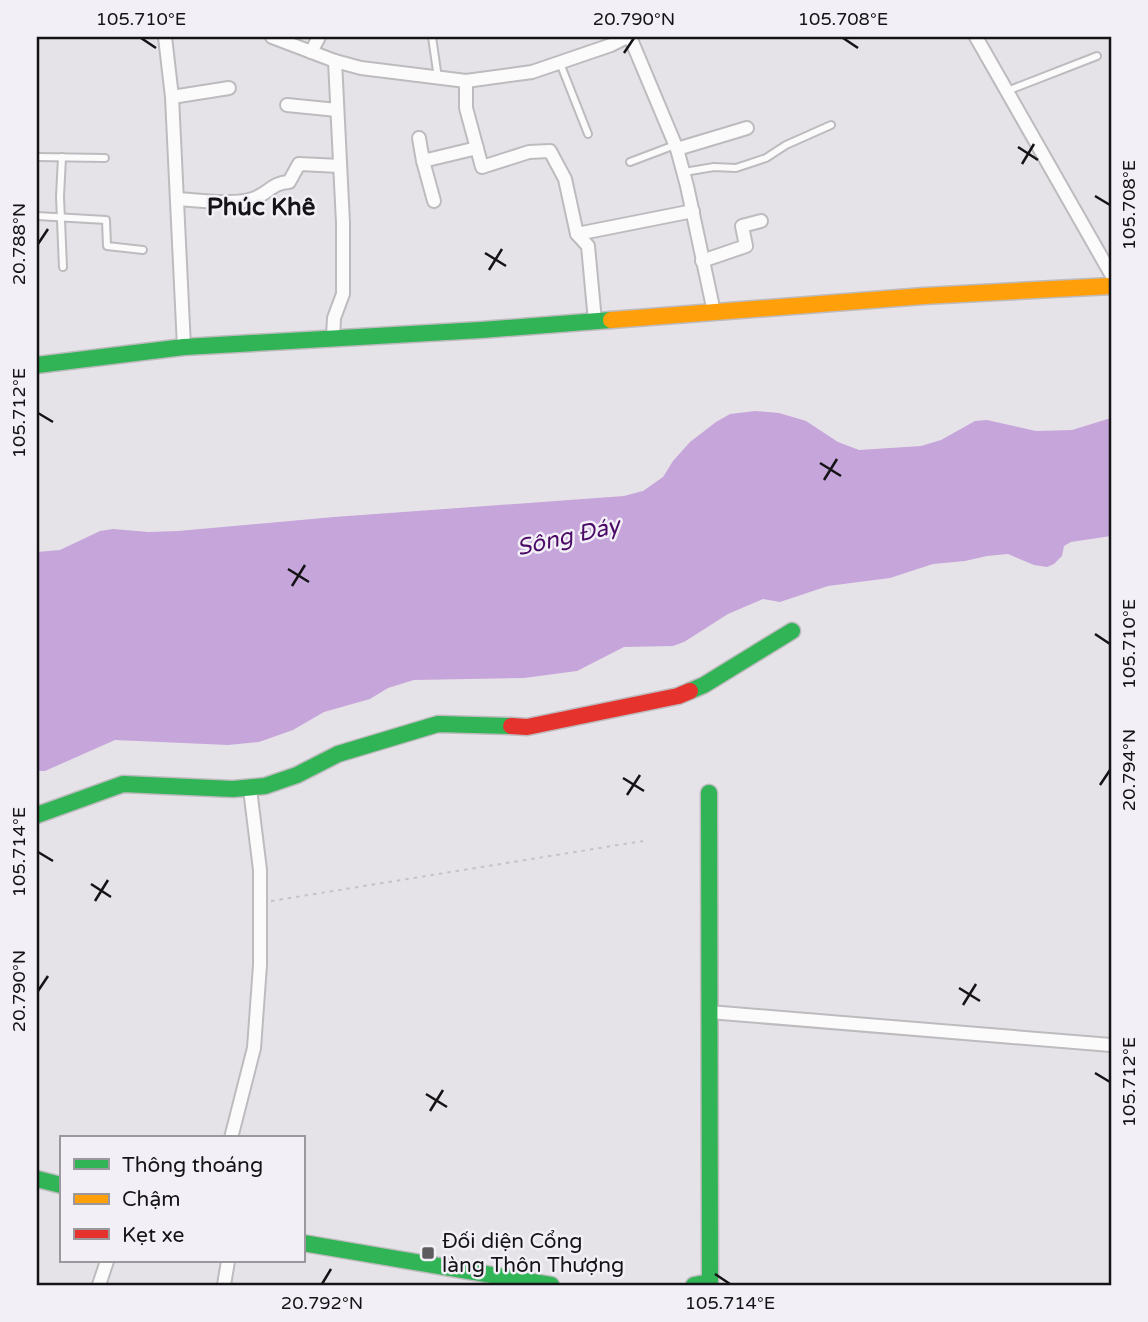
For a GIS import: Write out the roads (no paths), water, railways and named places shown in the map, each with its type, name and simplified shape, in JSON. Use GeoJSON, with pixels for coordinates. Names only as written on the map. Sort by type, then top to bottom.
{"type":"FeatureCollection","features":[{"type":"Feature","properties":{"kind":"street"},"geometry":{"type":"LineString","coordinates":[[165,37],[172,97],[184,346]]}},
{"type":"Feature","properties":{"kind":"street"},"geometry":{"type":"LineString","coordinates":[[272,37],[361,68],[466,81],[533,72],[628,37],[676,147],[684,172],[714,312]]}},
{"type":"Feature","properties":{"kind":"street"},"geometry":{"type":"LineString","coordinates":[[312,52],[318,37]]}},
{"type":"Feature","properties":{"kind":"street"},"geometry":{"type":"LineString","coordinates":[[976,37],[1111,274]]}},
{"type":"Feature","properties":{"kind":"street"},"geometry":{"type":"LineString","coordinates":[[333,338],[334,318],[343,294],[335,61]]}},
{"type":"Feature","properties":{"kind":"street"},"geometry":{"type":"LineString","coordinates":[[466,81],[466,108],[482,167],[529,152],[550,151],[565,179],[577,234],[588,246],[595,321]]}},
{"type":"Feature","properties":{"kind":"street"},"geometry":{"type":"LineString","coordinates":[[172,97],[229,88]]}},
{"type":"Feature","properties":{"kind":"street"},"geometry":{"type":"LineString","coordinates":[[286,105],[337,110]]}},
{"type":"Feature","properties":{"kind":"street"},"geometry":{"type":"LineString","coordinates":[[676,147],[747,128]]}},
{"type":"Feature","properties":{"kind":"street"},"geometry":{"type":"LineString","coordinates":[[419,138],[434,201]]}},
{"type":"Feature","properties":{"kind":"street"},"geometry":{"type":"LineString","coordinates":[[423,161],[477,148]]}},
{"type":"Feature","properties":{"kind":"street"},"geometry":{"type":"LineString","coordinates":[[177,199],[255,199],[278,183],[289,182],[299,164],[340,166]]}},
{"type":"Feature","properties":{"kind":"street"},"geometry":{"type":"LineString","coordinates":[[577,234],[693,211]]}},
{"type":"Feature","properties":{"kind":"street"},"geometry":{"type":"LineString","coordinates":[[702,261],[746,246],[742,226],[761,221]]}},
{"type":"Feature","properties":{"kind":"street"},"geometry":{"type":"LineString","coordinates":[[37,365],[184,346],[1111,286]]}},
{"type":"Feature","properties":{"kind":"street"},"geometry":{"type":"LineString","coordinates":[[37,815],[123,784],[250,789],[278,782],[338,754],[438,724],[527,727],[678,696],[704,685],[792,631]]}},
{"type":"Feature","properties":{"kind":"street"},"geometry":{"type":"LineString","coordinates":[[232,1136],[254,1048],[260,965],[260,870],[250,789]]}},
{"type":"Feature","properties":{"kind":"street"},"geometry":{"type":"LineString","coordinates":[[694,1285],[710,1282],[709,793]]}},
{"type":"Feature","properties":{"kind":"street"},"geometry":{"type":"LineString","coordinates":[[709,1012],[1111,1045]]}},
{"type":"Feature","properties":{"kind":"street"},"geometry":{"type":"LineString","coordinates":[[37,1178],[60,1185]]}},
{"type":"Feature","properties":{"kind":"street"},"geometry":{"type":"LineString","coordinates":[[304,1243],[551,1285]]}},
{"type":"Feature","properties":{"kind":"street"},"geometry":{"type":"LineString","coordinates":[[99,1285],[107,1262]]}},
{"type":"Feature","properties":{"kind":"street"},"geometry":{"type":"LineString","coordinates":[[224,1285],[228,1262]]}},
{"type":"Feature","properties":{"kind":"lane"},"geometry":{"type":"LineString","coordinates":[[432,37],[438,78]]}},
{"type":"Feature","properties":{"kind":"lane"},"geometry":{"type":"LineString","coordinates":[[1007,91],[1097,56]]}},
{"type":"Feature","properties":{"kind":"lane"},"geometry":{"type":"LineString","coordinates":[[560,63],[588,134]]}},
{"type":"Feature","properties":{"kind":"lane"},"geometry":{"type":"LineString","coordinates":[[684,172],[714,167],[736,168],[766,158],[786,145],[831,125]]}},
{"type":"Feature","properties":{"kind":"lane"},"geometry":{"type":"LineString","coordinates":[[630,162],[676,147]]}},
{"type":"Feature","properties":{"kind":"lane"},"geometry":{"type":"LineString","coordinates":[[37,157],[105,158]]}},
{"type":"Feature","properties":{"kind":"lane"},"geometry":{"type":"LineString","coordinates":[[62,157],[60,218],[64,267]]}},
{"type":"Feature","properties":{"kind":"lane"},"geometry":{"type":"LineString","coordinates":[[37,216],[106,220],[107,246],[143,250]]}},
{"type":"Feature","properties":{"kind":"water","name":"Sông Đáy"},"geometry":{"type":"Polygon","coordinates":[[[755,411],[779,413],[806,421],[838,442],[859,450],[921,446],[941,440],[975,421],[987,420],[1036,431],[1072,430],[1111,418],[1111,536],[1071,542],[1064,546],[1062,556],[1047,567],[1034,565],[1008,554],[987,556],[933,564],[890,578],[828,586],[780,602],[763,599],[728,614],[684,642],[673,646],[624,647],[577,671],[524,678],[414,680],[388,688],[370,699],[324,712],[293,730],[259,742],[228,745],[115,740],[45,771],[37,771],[37,552],[60,550],[100,531],[113,529],[178,531],[624,496],[643,491],[663,477],[690,442],[716,422],[730,414],[755,411]]]}},
{"type":"Feature","properties":{"kind":"place","name":"Đối diện Cổng làng Thôn Thượng"},"geometry":{"type":"Point","coordinates":[428,1253]}},
{"type":"Feature","properties":{"kind":"district","name":"Phúc Khê"},"geometry":{"type":"Point","coordinates":[261,207]}}]}
